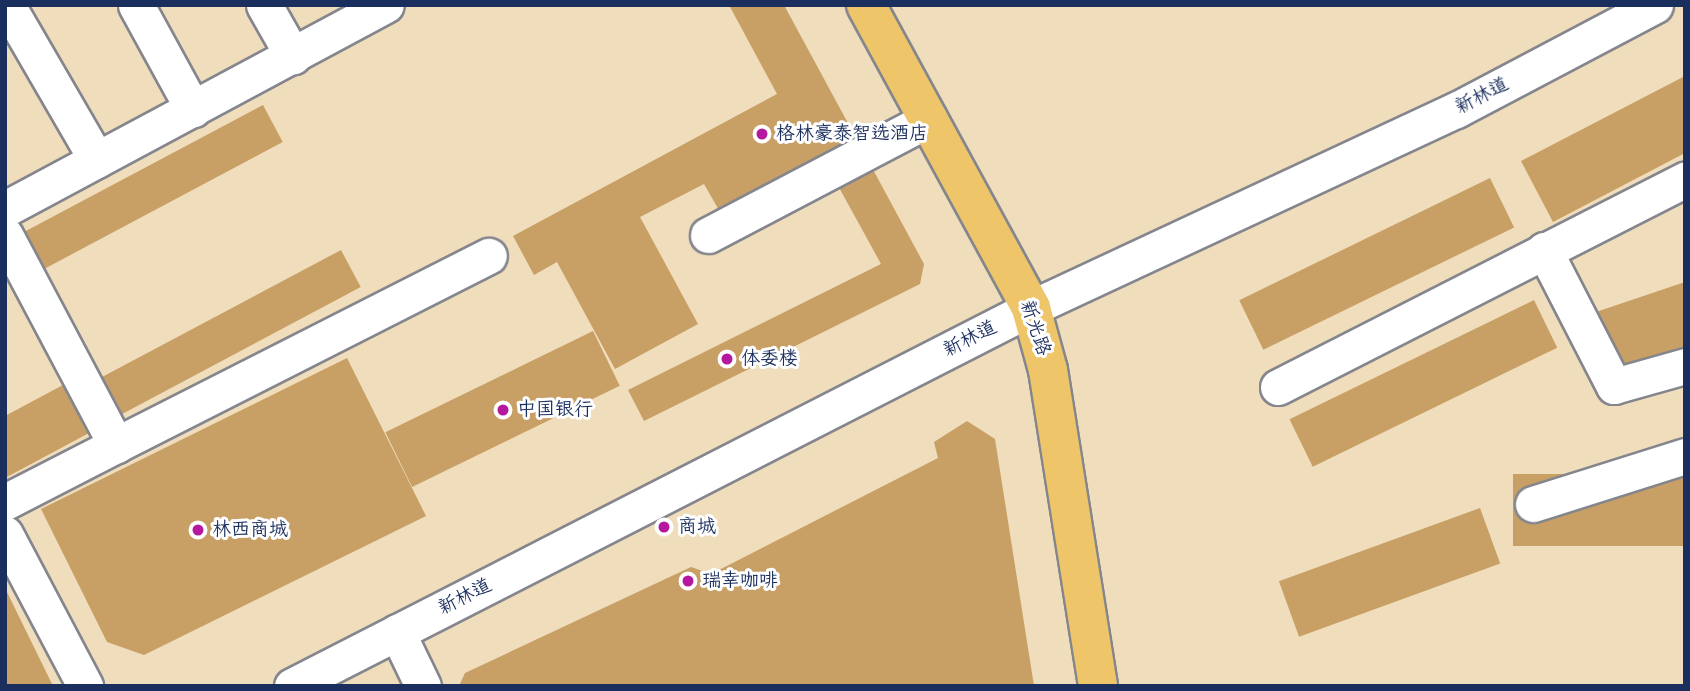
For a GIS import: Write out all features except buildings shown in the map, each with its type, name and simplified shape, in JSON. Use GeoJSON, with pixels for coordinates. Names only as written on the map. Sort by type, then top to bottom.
{"type":"FeatureCollection","features":[{"type":"Feature","properties":{"kind":"main road","name":"新光路"},"geometry":{"type":"LineString","coordinates":[[866,5],[1031,308],[1048,370],[1098,686]]}},
{"type":"Feature","properties":{"kind":"street"},"geometry":{"type":"LineString","coordinates":[[7,5],[97,160]]}},
{"type":"Feature","properties":{"kind":"street"},"geometry":{"type":"LineString","coordinates":[[136,5],[193,109]]}},
{"type":"Feature","properties":{"kind":"street"},"geometry":{"type":"LineString","coordinates":[[264,5],[293,56]]}},
{"type":"Feature","properties":{"kind":"street"},"geometry":{"type":"LineString","coordinates":[[5,209],[386,5]]}},
{"type":"Feature","properties":{"kind":"street","name":"新林道"},"geometry":{"type":"LineString","coordinates":[[292,686],[1031,308],[1456,110],[1655,5]]}},
{"type":"Feature","properties":{"kind":"street"},"geometry":{"type":"LineString","coordinates":[[708,235],[929,119]]}},
{"type":"Feature","properties":{"kind":"street"},"geometry":{"type":"LineString","coordinates":[[1278,387],[1685,180]]}},
{"type":"Feature","properties":{"kind":"street"},"geometry":{"type":"LineString","coordinates":[[5,234],[116,445]]}},
{"type":"Feature","properties":{"kind":"street"},"geometry":{"type":"LineString","coordinates":[[1544,250],[1614,386],[1685,366]]}},
{"type":"Feature","properties":{"kind":"street"},"geometry":{"type":"LineString","coordinates":[[5,502],[489,256]]}},
{"type":"Feature","properties":{"kind":"street"},"geometry":{"type":"LineString","coordinates":[[1533,504],[1685,456]]}},
{"type":"Feature","properties":{"kind":"street"},"geometry":{"type":"LineString","coordinates":[[5,534],[85,686]]}},
{"type":"Feature","properties":{"kind":"street"},"geometry":{"type":"LineString","coordinates":[[397,632],[423,686]]}},
{"type":"Feature","properties":{"kind":"place","name":"格林豪泰智选酒店"},"geometry":{"type":"Point","coordinates":[762,134]}},
{"type":"Feature","properties":{"kind":"place","name":"体委楼"},"geometry":{"type":"Point","coordinates":[727,359]}},
{"type":"Feature","properties":{"kind":"place","name":"中国银行"},"geometry":{"type":"Point","coordinates":[503,410]}},
{"type":"Feature","properties":{"kind":"place","name":"商城"},"geometry":{"type":"Point","coordinates":[664,527]}},
{"type":"Feature","properties":{"kind":"place","name":"林西商城"},"geometry":{"type":"Point","coordinates":[198,530]}},
{"type":"Feature","properties":{"kind":"place","name":"瑞幸咖啡"},"geometry":{"type":"Point","coordinates":[688,581]}}]}
